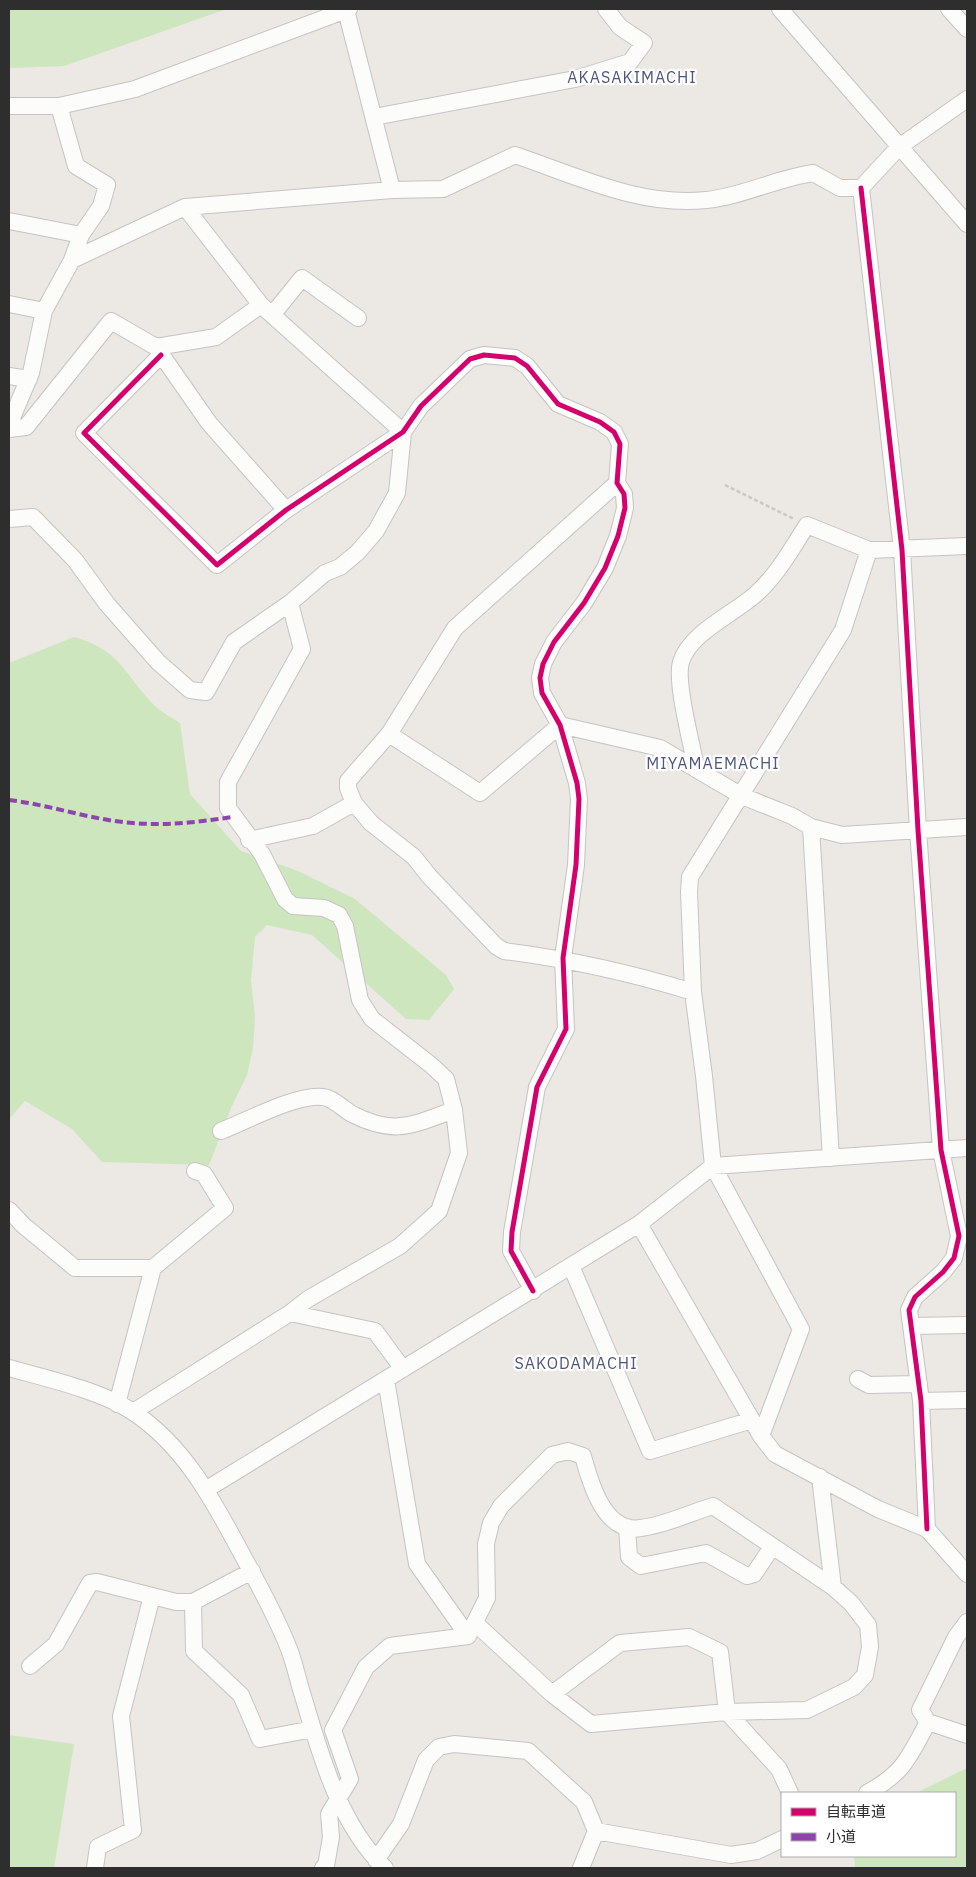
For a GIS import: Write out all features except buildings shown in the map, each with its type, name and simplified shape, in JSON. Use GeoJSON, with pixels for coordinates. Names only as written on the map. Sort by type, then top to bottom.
{"type":"FeatureCollection","features":[{"type":"Feature","properties":{"kind":"street"},"geometry":{"type":"LineString","coordinates":[[9,106],[59,106],[135,89],[348,9],[392,190]]}},
{"type":"Feature","properties":{"kind":"street"},"geometry":{"type":"LineString","coordinates":[[374,117],[575,79],[630,62],[644,43],[620,27],[606,9]]}},
{"type":"Feature","properties":{"kind":"street"},"geometry":{"type":"LineString","coordinates":[[780,9],[967,224]]}},
{"type":"Feature","properties":{"kind":"street"},"geometry":{"type":"LineString","coordinates":[[949,9],[967,29]]}},
{"type":"Feature","properties":{"kind":"street"},"geometry":{"type":"LineString","coordinates":[[72,260],[185,207],[392,190],[443,189],[515,155],[640,198],[678,201],[708,200],[813,173],[840,188],[861,188],[899,147],[967,99]]}},
{"type":"Feature","properties":{"kind":"street"},"geometry":{"type":"LineString","coordinates":[[9,425],[29,379],[44,311],[72,260],[81,234],[100,206],[107,185],[76,166],[59,106]]}},
{"type":"Feature","properties":{"kind":"street"},"geometry":{"type":"LineString","coordinates":[[861,188],[902,550],[918,830],[940,1150],[959,1236],[954,1258],[943,1272],[915,1297],[909,1310],[921,1400],[927,1529]]}},
{"type":"Feature","properties":{"kind":"street"},"geometry":{"type":"LineString","coordinates":[[185,207],[267,310],[403,432]]}},
{"type":"Feature","properties":{"kind":"street"},"geometry":{"type":"LineString","coordinates":[[9,221],[81,234]]}},
{"type":"Feature","properties":{"kind":"street"},"geometry":{"type":"LineString","coordinates":[[358,318],[302,278],[267,310],[216,338],[158,351],[84,433],[217,565],[286,510],[403,432],[421,406],[470,359],[484,355],[515,358],[527,366],[558,404],[600,422],[614,432],[620,444],[617,483],[624,494],[625,508],[618,536],[605,568],[584,603],[554,642],[542,671],[542,694],[560,725],[579,799],[576,866],[563,958],[566,1029],[537,1087],[512,1232],[511,1251],[532,1290]]}},
{"type":"Feature","properties":{"kind":"street"},"geometry":{"type":"LineString","coordinates":[[9,304],[44,311]]}},
{"type":"Feature","properties":{"kind":"street"},"geometry":{"type":"LineString","coordinates":[[9,429],[26,427],[111,321],[158,351],[209,423],[286,510]]}},
{"type":"Feature","properties":{"kind":"street"},"geometry":{"type":"LineString","coordinates":[[9,376],[29,379]]}},
{"type":"Feature","properties":{"kind":"street"},"geometry":{"type":"LineString","coordinates":[[9,519],[33,517],[75,560],[107,604],[158,662],[190,690],[206,692],[234,642],[290,603],[325,573],[340,567],[358,552],[376,531],[397,493],[403,432]]}},
{"type":"Feature","properties":{"kind":"street"},"geometry":{"type":"LineString","coordinates":[[617,483],[455,628],[389,734],[348,781],[348,788],[354,803],[371,822],[414,857],[496,946],[504,951],[563,958],[649,978],[693,992]]}},
{"type":"Feature","properties":{"kind":"street"},"geometry":{"type":"LineString","coordinates":[[696,768],[680,677],[681,662],[690,646],[717,623],[757,594],[773,576],[807,525],[869,550],[967,546]]}},
{"type":"Feature","properties":{"kind":"street"},"geometry":{"type":"LineString","coordinates":[[761,1436],[801,1329],[713,1166],[693,992],[688,892],[690,876],[742,796],[843,630],[869,550]]}},
{"type":"Feature","properties":{"kind":"street"},"geometry":{"type":"LineString","coordinates":[[133,1412],[290,1313],[308,1299],[400,1246],[439,1211],[459,1154],[454,1110],[446,1079],[372,1019],[360,1000],[345,926],[339,915],[324,908],[293,906],[284,899],[262,854],[249,840],[228,808],[228,782],[302,649],[290,603]]}},
{"type":"Feature","properties":{"kind":"street"},"geometry":{"type":"LineString","coordinates":[[389,734],[480,793],[560,725]]}},
{"type":"Feature","properties":{"kind":"street"},"geometry":{"type":"LineString","coordinates":[[560,725],[660,748],[742,796],[792,816],[811,827],[842,835],[967,827]]}},
{"type":"Feature","properties":{"kind":"street"},"geometry":{"type":"LineString","coordinates":[[249,840],[313,826],[354,803]]}},
{"type":"Feature","properties":{"kind":"street"},"geometry":{"type":"LineString","coordinates":[[811,827],[831,1158]]}},
{"type":"Feature","properties":{"kind":"street"},"geometry":{"type":"LineString","coordinates":[[221,1131],[300,1099],[324,1096],[352,1114],[383,1127],[410,1126],[454,1110]]}},
{"type":"Feature","properties":{"kind":"street"},"geometry":{"type":"LineString","coordinates":[[207,1489],[639,1224],[713,1166],[967,1148]]}},
{"type":"Feature","properties":{"kind":"street"},"geometry":{"type":"LineString","coordinates":[[117,1404],[153,1268],[225,1208],[204,1174],[195,1171]]}},
{"type":"Feature","properties":{"kind":"street"},"geometry":{"type":"LineString","coordinates":[[9,1210],[23,1225],[75,1268],[153,1268]]}},
{"type":"Feature","properties":{"kind":"street"},"geometry":{"type":"LineString","coordinates":[[639,1224],[761,1436],[775,1454],[878,1509],[927,1529],[967,1574]]}},
{"type":"Feature","properties":{"kind":"street"},"geometry":{"type":"LineString","coordinates":[[572,1266],[650,1451],[752,1420]]}},
{"type":"Feature","properties":{"kind":"street"},"geometry":{"type":"LineString","coordinates":[[290,1313],[375,1331],[403,1369]]}},
{"type":"Feature","properties":{"kind":"street"},"geometry":{"type":"LineString","coordinates":[[911,1326],[967,1325]]}},
{"type":"Feature","properties":{"kind":"street"},"geometry":{"type":"LineString","coordinates":[[9,1368],[74,1386],[133,1412],[171,1444],[207,1489],[252,1571],[289,1649],[313,1729],[339,1800],[359,1836],[381,1864],[401,1824],[426,1760],[439,1747],[454,1744],[528,1750],[584,1802],[596,1831],[581,1868]]}},
{"type":"Feature","properties":{"kind":"street"},"geometry":{"type":"LineString","coordinates":[[858,1379],[868,1385],[919,1384]]}},
{"type":"Feature","properties":{"kind":"street"},"geometry":{"type":"LineString","coordinates":[[386,1380],[417,1564],[472,1629],[590,1724],[727,1712],[807,1710],[854,1687],[864,1675],[870,1647],[868,1626],[851,1603],[833,1587],[713,1506],[641,1529],[627,1527],[614,1520],[598,1501],[583,1456],[568,1451],[552,1455],[501,1506],[491,1523],[486,1544],[486,1598],[472,1629]]}},
{"type":"Feature","properties":{"kind":"street"},"geometry":{"type":"LineString","coordinates":[[921,1400],[967,1400]]}},
{"type":"Feature","properties":{"kind":"street"},"geometry":{"type":"LineString","coordinates":[[820,1477],[833,1587]]}},
{"type":"Feature","properties":{"kind":"street"},"geometry":{"type":"LineString","coordinates":[[627,1527],[629,1557],[641,1566],[706,1553],[747,1576],[754,1574],[772,1547]]}},
{"type":"Feature","properties":{"kind":"street"},"geometry":{"type":"LineString","coordinates":[[30,1666],[56,1644],[90,1583],[97,1582],[176,1602],[193,1602],[252,1571]]}},
{"type":"Feature","properties":{"kind":"street"},"geometry":{"type":"LineString","coordinates":[[95,1868],[98,1847],[133,1830],[122,1716],[124,1700],[152,1596]]}},
{"type":"Feature","properties":{"kind":"street"},"geometry":{"type":"LineString","coordinates":[[193,1602],[194,1651],[241,1695],[260,1739],[313,1729]]}},
{"type":"Feature","properties":{"kind":"street"},"geometry":{"type":"LineString","coordinates":[[967,1622],[956,1637],[920,1710],[928,1722],[967,1735]]}},
{"type":"Feature","properties":{"kind":"street"},"geometry":{"type":"LineString","coordinates":[[323,1868],[326,1866],[331,1837],[329,1814],[350,1779],[333,1730],[366,1667],[390,1646],[472,1629]]}},
{"type":"Feature","properties":{"kind":"street"},"geometry":{"type":"LineString","coordinates":[[552,1694],[620,1643],[689,1636],[720,1652],[727,1712],[779,1769],[790,1792]]}},
{"type":"Feature","properties":{"kind":"street"},"geometry":{"type":"LineString","coordinates":[[869,1792],[888,1782],[906,1763],[928,1722]]}},
{"type":"Feature","properties":{"kind":"street"},"geometry":{"type":"LineString","coordinates":[[596,1831],[731,1855],[756,1851],[781,1839]]}},
{"type":"Feature","properties":{"kind":"path"},"geometry":{"type":"LineString","coordinates":[[725,485],[807,525]]}},
{"type":"Feature","properties":{"kind":"green space"},"geometry":{"type":"Polygon","coordinates":[[[9,9],[227,9],[64,66],[10,68],[9,9]]]}},
{"type":"Feature","properties":{"kind":"green space"},"geometry":{"type":"Polygon","coordinates":[[[74,637],[102,648],[111,655],[155,706],[180,723],[190,794],[241,851],[298,871],[355,899],[446,975],[454,989],[429,1020],[406,1019],[312,935],[267,925],[255,937],[251,980],[255,1017],[253,1048],[247,1075],[231,1108],[209,1165],[102,1162],[72,1129],[25,1101],[9,1119],[9,663],[74,637]]]}},
{"type":"Feature","properties":{"kind":"green space"},"geometry":{"type":"Polygon","coordinates":[[[9,1735],[74,1744],[54,1868],[9,1868],[9,1735]]]}},
{"type":"Feature","properties":{"kind":"green space"},"geometry":{"type":"Polygon","coordinates":[[[967,1768],[967,1868],[855,1868],[854,1857],[956,1857],[956,1792],[918,1792],[967,1768]]]}},
{"type":"Feature","properties":{"kind":"marked path"},"geometry":{"type":"LineString","coordinates":[[9,800],[102,819],[133,823],[183,823],[232,817]]}},
{"type":"Feature","properties":{"kind":"cycle path"},"geometry":{"type":"LineString","coordinates":[[861,188],[902,550],[918,830],[941,1150],[959,1236],[954,1258],[943,1272],[915,1297],[909,1310],[921,1401],[927,1529]]}},
{"type":"Feature","properties":{"kind":"cycle path"},"geometry":{"type":"LineString","coordinates":[[161,355],[84,433],[217,565],[286,510],[403,432],[421,406],[470,359],[484,355],[515,358],[527,366],[558,404],[600,422],[614,432],[620,444],[617,483],[624,494],[625,508],[618,536],[605,568],[584,603],[554,642],[543,664],[540,678],[542,693],[560,725],[577,783],[579,799],[576,865],[563,958],[566,1029],[537,1087],[512,1232],[511,1251],[533,1291]]}},
{"type":"Feature","properties":{"kind":"district","name":"AKASAKIMACHI"},"geometry":{"type":"Point","coordinates":[632,77]}},
{"type":"Feature","properties":{"kind":"district","name":"MIYAMAEMACHI"},"geometry":{"type":"Point","coordinates":[713,763]}},
{"type":"Feature","properties":{"kind":"district","name":"SAKODAMACHI"},"geometry":{"type":"Point","coordinates":[576,1363]}}]}
